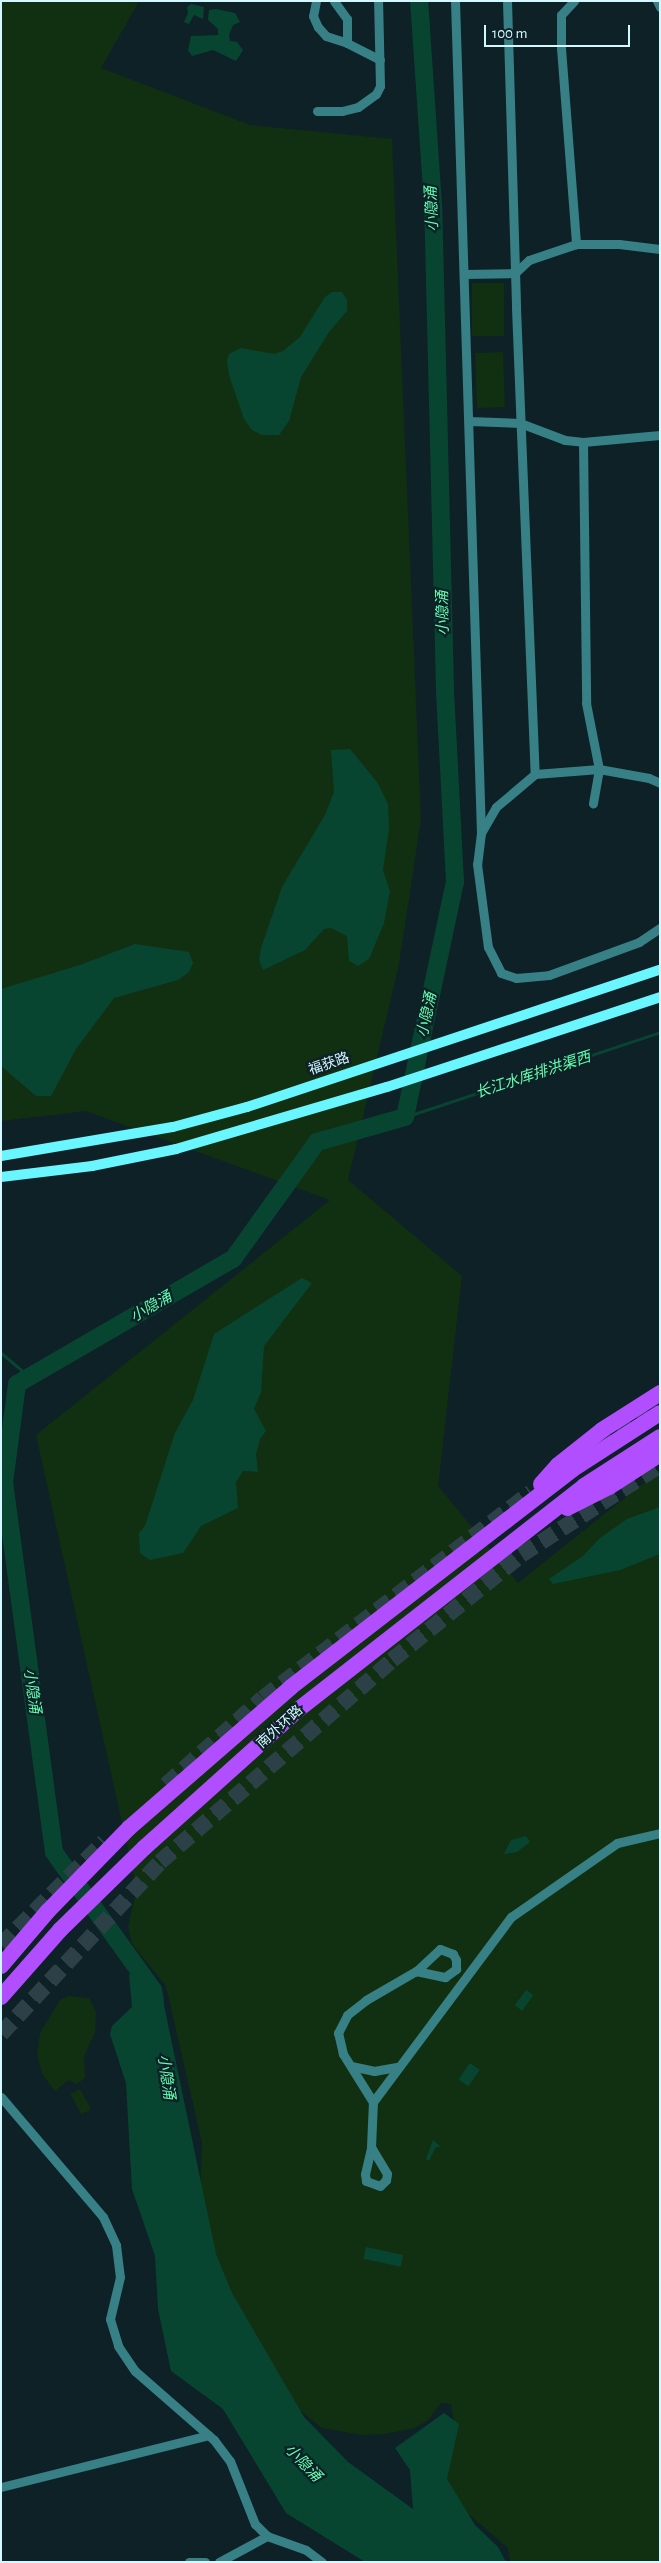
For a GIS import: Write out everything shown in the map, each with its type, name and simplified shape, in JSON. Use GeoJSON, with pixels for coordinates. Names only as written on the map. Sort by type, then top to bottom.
{"type":"FeatureCollection","features":[{"type":"Feature","properties":{"kind":"highway"},"geometry":{"type":"LineString","coordinates":[[519,1510],[558,1465],[602,1430],[660,1393]]}},
{"type":"Feature","properties":{"kind":"highway","name":"南外环路"},"geometry":{"type":"LineString","coordinates":[[1,1966],[48,1911],[129,1828],[291,1688],[573,1468],[660,1413]]}},
{"type":"Feature","properties":{"kind":"highway","name":"南外环路"},"geometry":{"type":"LineString","coordinates":[[1,1997],[60,1930],[144,1848],[299,1710],[584,1486],[660,1438]]}},
{"type":"Feature","properties":{"kind":"highway"},"geometry":{"type":"LineString","coordinates":[[530,1527],[609,1487],[660,1454]]}},
{"type":"Feature","properties":{"kind":"street"},"geometry":{"type":"LineString","coordinates":[[316,1],[313,16],[318,27],[326,36],[347,43],[380,60]]}},
{"type":"Feature","properties":{"kind":"street"},"geometry":{"type":"LineString","coordinates":[[334,1],[347,19],[347,43]]}},
{"type":"Feature","properties":{"kind":"street"},"geometry":{"type":"LineString","coordinates":[[317,111],[342,112],[358,107],[376,94],[380,86],[378,1]]}},
{"type":"Feature","properties":{"kind":"street"},"geometry":{"type":"LineString","coordinates":[[455,1],[481,833],[477,864],[481,906],[488,947],[501,973],[516,978],[549,975],[639,942],[660,928]]}},
{"type":"Feature","properties":{"kind":"street"},"geometry":{"type":"LineString","coordinates":[[507,1],[520,423],[535,774]]}},
{"type":"Feature","properties":{"kind":"street"},"geometry":{"type":"LineString","coordinates":[[574,1],[562,15],[561,48],[576,244]]}},
{"type":"Feature","properties":{"kind":"street"},"geometry":{"type":"LineString","coordinates":[[657,1],[660,7]]}},
{"type":"Feature","properties":{"kind":"street"},"geometry":{"type":"LineString","coordinates":[[464,274],[515,273],[528,260],[576,244],[619,244],[660,249]]}},
{"type":"Feature","properties":{"kind":"street"},"geometry":{"type":"LineString","coordinates":[[469,421],[520,423],[565,440],[584,442],[660,435]]}},
{"type":"Feature","properties":{"kind":"street"},"geometry":{"type":"LineString","coordinates":[[584,442],[586,703],[599,769],[593,803]]}},
{"type":"Feature","properties":{"kind":"street"},"geometry":{"type":"LineString","coordinates":[[481,833],[496,807],[535,774],[599,769],[649,778],[660,783]]}},
{"type":"Feature","properties":{"kind":"street"},"geometry":{"type":"LineString","coordinates":[[649,778],[660,776]]}},
{"type":"Feature","properties":{"kind":"street","name":"福获路"},"geometry":{"type":"LineString","coordinates":[[1,1156],[173,1127],[247,1107],[660,970]]}},
{"type":"Feature","properties":{"kind":"street"},"geometry":{"type":"LineString","coordinates":[[1,1177],[92,1166],[176,1149],[387,1087],[660,997]]}},
{"type":"Feature","properties":{"kind":"street"},"geometry":{"type":"LineString","coordinates":[[371,2147],[373,2102],[397,2067],[511,1917],[618,1843],[660,1833]]}},
{"type":"Feature","properties":{"kind":"street"},"geometry":{"type":"LineString","coordinates":[[373,2102],[343,2054],[338,2033],[347,2015],[366,2000],[415,1971]]}},
{"type":"Feature","properties":{"kind":"street"},"geometry":{"type":"LineString","coordinates":[[351,2066],[374,2071],[397,2067]]}},
{"type":"Feature","properties":{"kind":"street"},"geometry":{"type":"LineString","coordinates":[[1,2097],[103,2217],[116,2245],[120,2277],[110,2319],[118,2346],[136,2371],[209,2435],[230,2461],[255,2524],[267,2536],[306,2550],[322,2562]]}},
{"type":"Feature","properties":{"kind":"street"},"geometry":{"type":"LineString","coordinates":[[1,2487],[209,2435]]}},
{"type":"Feature","properties":{"kind":"street"},"geometry":{"type":"LineString","coordinates":[[218,2562],[267,2536]]}},
{"type":"Feature","properties":{"kind":"street"},"geometry":{"type":"LineString","coordinates":[[189,2562],[205,2562]]}},
{"type":"Feature","properties":{"kind":"shaded area"},"geometry":{"type":"Polygon","coordinates":[[[1,1],[139,1],[101,68],[250,125],[392,139],[421,819],[399,964],[348,1180],[462,1276],[438,1486],[518,1583],[660,1470],[660,2562],[510,2562],[508,2548],[455,2502],[437,2480],[455,2431],[451,2404],[441,2403],[428,2420],[415,2428],[384,2434],[362,2435],[322,2428],[284,2397],[214,2296],[200,2204],[202,2143],[166,1986],[132,1944],[128,1926],[137,1890],[36,1435],[330,1200],[86,1111],[1,1121],[1,1]]]}},
{"type":"Feature","properties":{"kind":"shaded area"},"geometry":{"type":"Polygon","coordinates":[[[472,283],[504,283],[504,336],[472,336],[472,283]]]}},
{"type":"Feature","properties":{"kind":"shaded area"},"geometry":{"type":"Polygon","coordinates":[[[503,352],[505,407],[477,408],[475,353],[503,352]]]}},
{"type":"Feature","properties":{"kind":"shaded area"},"geometry":{"type":"Polygon","coordinates":[[[68,1996],[89,1998],[96,2012],[95,2032],[84,2057],[85,2078],[77,2084],[69,2080],[55,2091],[43,2075],[37,2056],[40,2033],[60,2000],[68,1996]]]}},
{"type":"Feature","properties":{"kind":"shaded area"},"geometry":{"type":"Polygon","coordinates":[[[80,2089],[91,2109],[82,2114],[70,2094],[80,2089]]]}},
{"type":"Feature","properties":{"kind":"water"},"geometry":{"type":"Polygon","coordinates":[[[191,4],[204,7],[203,19],[194,15],[189,24],[184,22],[188,13],[187,7],[191,4]]]}},
{"type":"Feature","properties":{"kind":"water"},"geometry":{"type":"Polygon","coordinates":[[[216,9],[235,13],[240,22],[233,25],[229,35],[230,41],[237,42],[243,50],[236,61],[213,50],[192,56],[188,50],[191,36],[218,35],[218,29],[208,20],[209,10],[216,9]]]}},
{"type":"Feature","properties":{"kind":"water"},"geometry":{"type":"Polygon","coordinates":[[[332,292],[342,292],[347,300],[347,311],[329,332],[301,377],[289,421],[279,435],[262,435],[252,430],[244,419],[229,375],[227,361],[229,354],[241,348],[274,354],[283,351],[300,337],[325,297],[332,292]]]}},
{"type":"Feature","properties":{"kind":"water"},"geometry":{"type":"Polygon","coordinates":[[[350,749],[377,782],[388,804],[389,829],[383,870],[390,891],[384,923],[369,959],[358,966],[349,961],[347,936],[331,928],[324,929],[305,950],[263,970],[259,960],[261,948],[282,887],[325,815],[334,792],[331,750],[350,749]]]}},
{"type":"Feature","properties":{"kind":"water"},"geometry":{"type":"Polygon","coordinates":[[[135,944],[189,952],[193,963],[189,972],[178,980],[114,998],[76,1049],[51,1096],[36,1096],[1,1066],[1,989],[80,965],[135,944]]]}},
{"type":"Feature","properties":{"kind":"water"},"geometry":{"type":"Polygon","coordinates":[[[302,1278],[312,1283],[264,1346],[261,1392],[254,1409],[266,1431],[260,1439],[256,1454],[258,1472],[243,1471],[236,1482],[238,1508],[201,1526],[183,1553],[150,1560],[140,1553],[139,1533],[145,1526],[175,1433],[193,1400],[214,1334],[302,1278]]]}},
{"type":"Feature","properties":{"kind":"water"},"geometry":{"type":"Polygon","coordinates":[[[660,1507],[660,1554],[620,1570],[553,1584],[549,1579],[583,1556],[600,1538],[627,1519],[660,1507]]]}},
{"type":"Feature","properties":{"kind":"water"},"geometry":{"type":"Polygon","coordinates":[[[526,1836],[530,1842],[517,1852],[504,1854],[511,1840],[526,1836]]]}},
{"type":"Feature","properties":{"kind":"water"},"geometry":{"type":"Polygon","coordinates":[[[129,1974],[160,1986],[216,2254],[232,2293],[304,2417],[348,2462],[413,2509],[410,2470],[395,2448],[444,2413],[459,2424],[447,2479],[475,2525],[498,2547],[506,2562],[365,2562],[286,2513],[223,2409],[171,2371],[158,2309],[155,2256],[132,2189],[126,2083],[110,2034],[112,2026],[132,2007],[129,1974]]]}},
{"type":"Feature","properties":{"kind":"water"},"geometry":{"type":"Polygon","coordinates":[[[526,1990],[533,1995],[522,2011],[515,2005],[526,1990]]]}},
{"type":"Feature","properties":{"kind":"water"},"geometry":{"type":"Polygon","coordinates":[[[470,2063],[480,2070],[468,2086],[459,2079],[470,2063]]]}},
{"type":"Feature","properties":{"kind":"water"},"geometry":{"type":"Polygon","coordinates":[[[433,2140],[440,2146],[435,2148],[429,2161],[426,2159],[433,2140]]]}},
{"type":"Feature","properties":{"kind":"water"},"geometry":{"type":"Polygon","coordinates":[[[366,2247],[403,2255],[401,2267],[364,2259],[366,2247]]]}},
{"type":"Feature","properties":{"kind":"waterway","name":"小隐涌"},"geometry":{"type":"LineString","coordinates":[[155,2002],[153,1990],[54,1852],[4,1483],[17,1384],[233,1259],[317,1142],[405,1117],[455,882],[445,689],[433,205],[419,1]]}},
{"type":"Feature","properties":{"kind":"waterway","name":"长江水库排洪渠西"},"geometry":{"type":"LineString","coordinates":[[405,1117],[660,1032]]}},
{"type":"Feature","properties":{"kind":"waterway"},"geometry":{"type":"LineString","coordinates":[[1,1353],[28,1376]]}},
{"type":"Feature","properties":{"kind":"tunnel"},"geometry":{"type":"LineString","coordinates":[[598,1445],[647,1410]]}},
{"type":"Feature","properties":{"kind":"tunnel"},"geometry":{"type":"LineString","coordinates":[[1,2034],[160,1862],[392,1660],[521,1555],[660,1465]]}},
{"type":"Feature","properties":{"kind":"tunnel"},"geometry":{"type":"LineString","coordinates":[[166,1785],[263,1698],[531,1492]]}},
{"type":"Feature","properties":{"kind":"tunnel"},"geometry":{"type":"LineString","coordinates":[[1,1945],[104,1842]]}}]}
